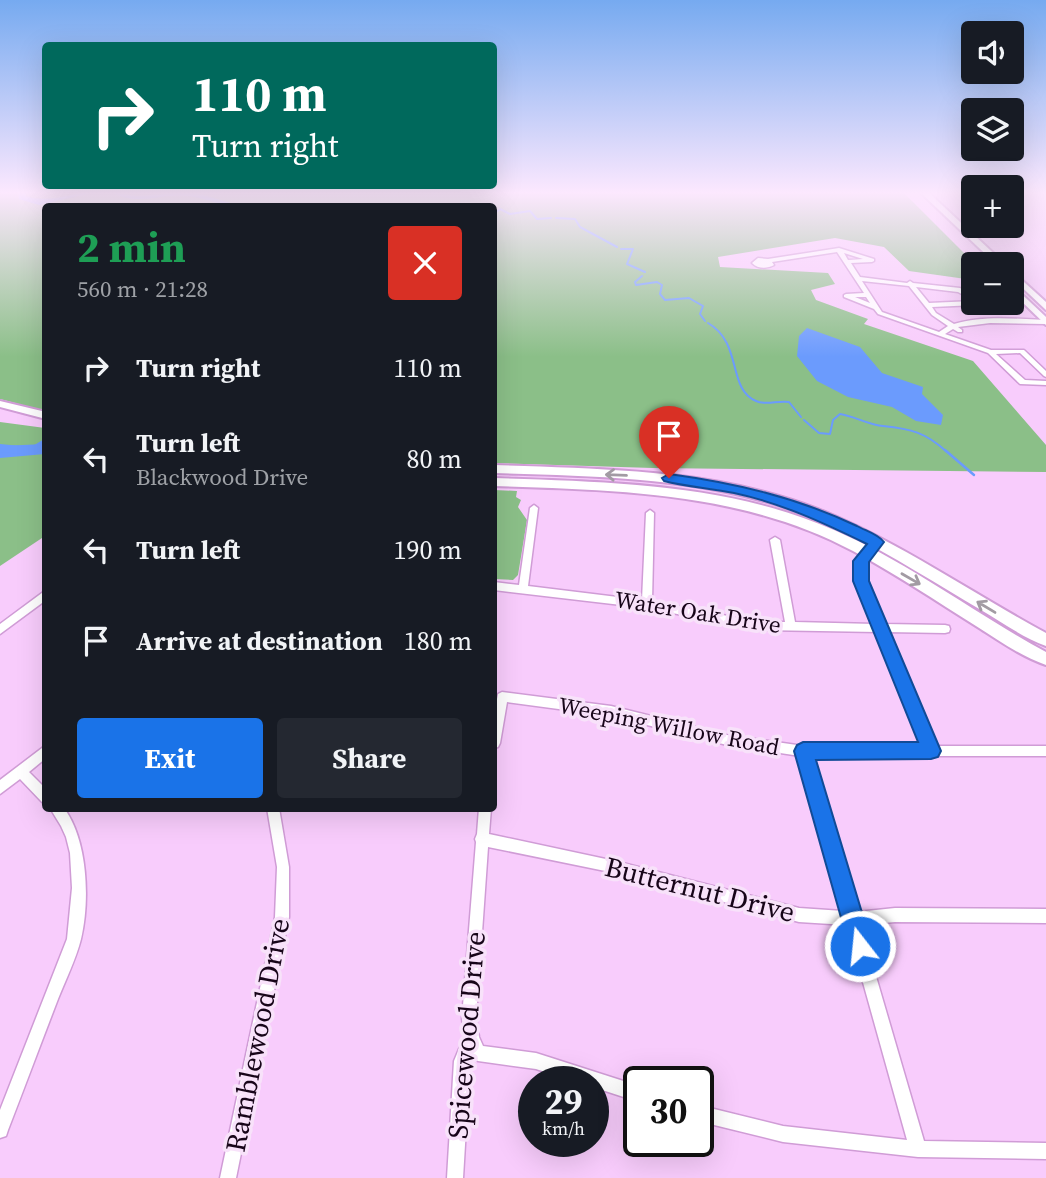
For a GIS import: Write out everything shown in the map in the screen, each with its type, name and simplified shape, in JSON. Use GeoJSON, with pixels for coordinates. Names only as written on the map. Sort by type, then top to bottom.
{"type":"FeatureCollection","features":[{"type":"Feature","properties":{"kind":"main road"},"geometry":{"type":"LineString","coordinates":[[1024,286],[1046,307]]}},
{"type":"Feature","properties":{"kind":"main road"},"geometry":{"type":"LineString","coordinates":[[1024,300],[1046,322]]}},
{"type":"Feature","properties":{"kind":"main road"},"geometry":{"type":"LineString","coordinates":[[0,404],[42,415]]}},
{"type":"Feature","properties":{"kind":"main road"},"geometry":{"type":"LineString","coordinates":[[497,469],[649,476],[734,488],[821,516],[1021,635],[1046,659]]}},
{"type":"Feature","properties":{"kind":"main road"},"geometry":{"type":"LineString","coordinates":[[497,482],[705,496],[789,519],[871,547]]}},
{"type":"Feature","properties":{"kind":"main road"},"geometry":{"type":"LineString","coordinates":[[1021,635],[1046,640]]}},
{"type":"Feature","properties":{"kind":"street"},"geometry":{"type":"LineString","coordinates":[[839,250],[880,313],[990,352],[1023,382],[1046,383]]}},
{"type":"Feature","properties":{"kind":"street"},"geometry":{"type":"LineString","coordinates":[[768,261],[839,250],[872,260],[847,262]]}},
{"type":"Feature","properties":{"kind":"street"},"geometry":{"type":"LineString","coordinates":[[858,279],[961,291]]}},
{"type":"Feature","properties":{"kind":"street"},"geometry":{"type":"LineString","coordinates":[[910,283],[927,305],[960,331],[1046,328]]}},
{"type":"Feature","properties":{"kind":"street"},"geometry":{"type":"LineString","coordinates":[[868,295],[846,296],[875,307]]}},
{"type":"Feature","properties":{"kind":"street"},"geometry":{"type":"LineString","coordinates":[[927,305],[961,304]]}},
{"type":"Feature","properties":{"kind":"street"},"geometry":{"type":"LineString","coordinates":[[940,334],[950,325],[1046,322]]}},
{"type":"Feature","properties":{"kind":"street"},"geometry":{"type":"LineString","coordinates":[[954,338],[960,331]]}},
{"type":"Feature","properties":{"kind":"street"},"geometry":{"type":"LineString","coordinates":[[990,352],[1022,351],[1046,375]]}},
{"type":"Feature","properties":{"kind":"street"},"geometry":{"type":"LineString","coordinates":[[523,588],[534,508]]}},
{"type":"Feature","properties":{"kind":"street"},"geometry":{"type":"LineString","coordinates":[[647,604],[650,513]]}},
{"type":"Feature","properties":{"kind":"street"},"geometry":{"type":"LineString","coordinates":[[775,540],[791,627]]}},
{"type":"Feature","properties":{"kind":"street"},"geometry":{"type":"LineString","coordinates":[[871,547],[859,569],[861,581],[878,628],[931,751]]}},
{"type":"Feature","properties":{"kind":"street","name":"Water Oak Drive"},"geometry":{"type":"LineString","coordinates":[[497,586],[647,604],[758,626],[946,629]]}},
{"type":"Feature","properties":{"kind":"street"},"geometry":{"type":"LineString","coordinates":[[0,630],[42,597]]}},
{"type":"Feature","properties":{"kind":"street","name":"Weeping Willow Road"},"geometry":{"type":"LineString","coordinates":[[497,726],[502,697],[611,711],[727,740],[803,751],[1046,751]]}},
{"type":"Feature","properties":{"kind":"street"},"geometry":{"type":"LineString","coordinates":[[803,751],[918,1150]]}},
{"type":"Feature","properties":{"kind":"street"},"geometry":{"type":"LineString","coordinates":[[0,788],[42,754]]}},
{"type":"Feature","properties":{"kind":"street"},"geometry":{"type":"LineString","coordinates":[[21,772],[42,794]]}},
{"type":"Feature","properties":{"kind":"street"},"geometry":{"type":"LineString","coordinates":[[0,1130],[74,939],[78,906],[76,856],[68,825],[59,812]]}},
{"type":"Feature","properties":{"kind":"street","name":"Ramblewood Drive"},"geometry":{"type":"LineString","coordinates":[[228,1178],[282,917],[283,867],[275,812]]}},
{"type":"Feature","properties":{"kind":"street","name":"Spicewood Drive"},"geometry":{"type":"LineString","coordinates":[[455,1178],[462,1061],[472,1037],[469,1018],[484,812]]}},
{"type":"Feature","properties":{"kind":"street","name":"Butternut Drive"},"geometry":{"type":"LineString","coordinates":[[481,839],[615,867],[799,915],[853,919],[895,915],[1046,916]]}},
{"type":"Feature","properties":{"kind":"street"},"geometry":{"type":"LineString","coordinates":[[472,1037],[478,1053],[536,1061],[623,1089]]}},
{"type":"Feature","properties":{"kind":"street"},"geometry":{"type":"LineString","coordinates":[[714,1117],[783,1134],[918,1150],[1046,1151]]}},
{"type":"Feature","properties":{"kind":"green space"},"geometry":{"type":"Polygon","coordinates":[[[0,247],[42,247],[42,410],[0,399],[0,247]]]}},
{"type":"Feature","properties":{"kind":"green space"},"geometry":{"type":"Polygon","coordinates":[[[497,247],[780,247],[718,257],[720,267],[828,273],[835,284],[811,290],[816,300],[868,319],[864,324],[973,361],[1046,445],[1046,472],[653,468],[497,463],[497,247]]]}},
{"type":"Feature","properties":{"kind":"green space"},"geometry":{"type":"Polygon","coordinates":[[[884,247],[958,247],[963,252],[961,278],[909,271],[884,247]]]}},
{"type":"Feature","properties":{"kind":"green space"},"geometry":{"type":"Polygon","coordinates":[[[0,422],[42,428],[42,538],[0,566],[0,422]]]}},
{"type":"Feature","properties":{"kind":"green space"},"geometry":{"type":"Polygon","coordinates":[[[497,490],[517,491],[516,497],[521,500],[518,507],[527,520],[518,575],[513,580],[497,579],[497,490]]]}},
{"type":"Feature","properties":{"kind":"water"},"geometry":{"type":"Polygon","coordinates":[[[807,328],[860,347],[882,373],[923,387],[922,394],[943,415],[941,425],[916,421],[892,407],[848,397],[817,381],[797,356],[799,336],[807,328]]]}},
{"type":"Feature","properties":{"kind":"water"},"geometry":{"type":"Polygon","coordinates":[[[42,444],[42,454],[0,458],[0,446],[42,444]]]}},
{"type":"Feature","properties":{"kind":"waterway"},"geometry":{"type":"LineString","coordinates":[[621,249],[633,249],[627,264],[645,272]]}},
{"type":"Feature","properties":{"kind":"waterway"},"geometry":{"type":"LineString","coordinates":[[642,276],[635,282],[636,285],[657,282],[662,285],[660,294],[665,300],[689,298],[703,306],[700,314],[705,321]]}},
{"type":"Feature","properties":{"kind":"waterway"},"geometry":{"type":"LineString","coordinates":[[708,323],[726,342],[741,387],[747,395],[760,402],[789,402],[801,417]]}},
{"type":"Feature","properties":{"kind":"waterway"},"geometry":{"type":"LineString","coordinates":[[804,420],[819,433],[830,434],[833,420],[840,414],[845,415],[872,424],[917,433],[932,440],[947,452]]}},
{"type":"Feature","properties":{"kind":"waterway"},"geometry":{"type":"LineString","coordinates":[[0,448],[33,451],[42,445]]}},
{"type":"Feature","properties":{"kind":"waterway"},"geometry":{"type":"LineString","coordinates":[[945,450],[974,475]]}},
{"type":"Feature","properties":{"kind":"route"},"geometry":{"type":"LineString","coordinates":[[669,478],[734,488],[778,500],[877,542],[861,561],[861,581],[931,751],[803,751],[860,946]]}}]}
